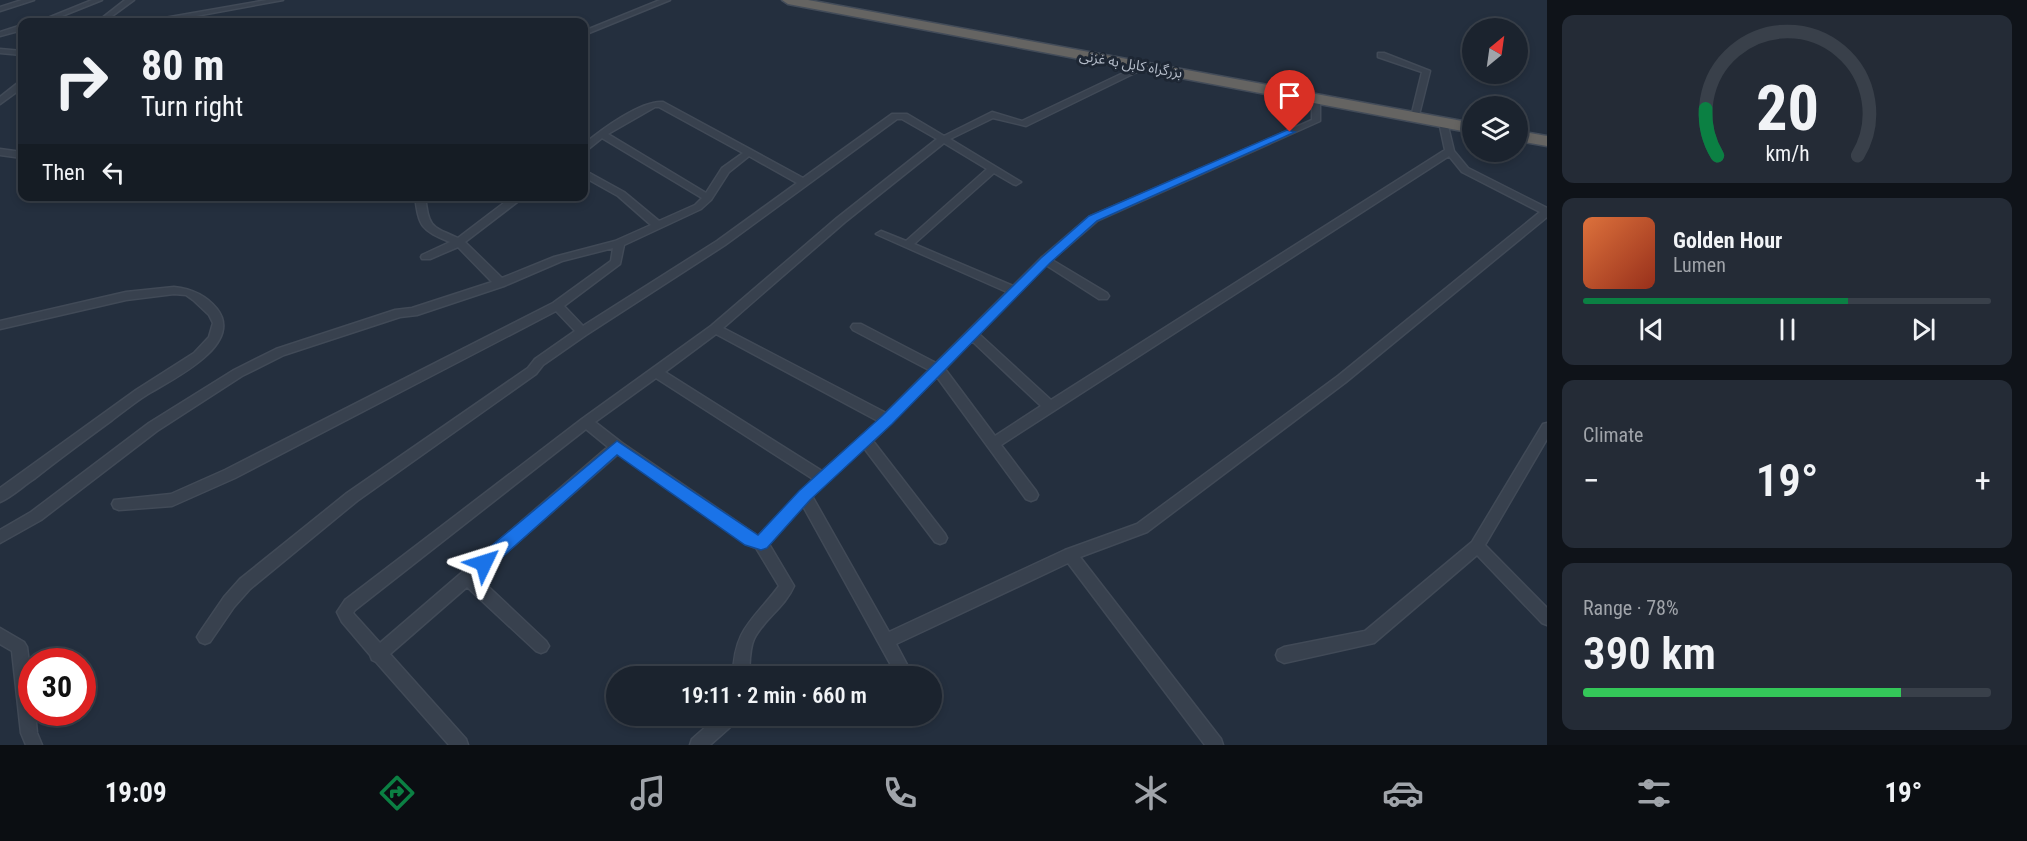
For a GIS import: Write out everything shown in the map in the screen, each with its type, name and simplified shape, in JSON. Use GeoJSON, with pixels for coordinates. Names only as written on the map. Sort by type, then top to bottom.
{"type":"FeatureCollection","features":[{"type":"Feature","properties":{"kind":"highway","name":"بزرگراه کابل به غزنی"},"geometry":{"type":"LineString","coordinates":[[788,0],[1462,126]]}},
{"type":"Feature","properties":{"kind":"highway"},"geometry":{"type":"LineString","coordinates":[[1528,138],[1547,141]]}},
{"type":"Feature","properties":{"kind":"street"},"geometry":{"type":"LineString","coordinates":[[0,9],[30,0]]}},
{"type":"Feature","properties":{"kind":"street"},"geometry":{"type":"LineString","coordinates":[[52,18],[98,0]]}},
{"type":"Feature","properties":{"kind":"street"},"geometry":{"type":"LineString","coordinates":[[105,18],[130,0]]}},
{"type":"Feature","properties":{"kind":"street"},"geometry":{"type":"LineString","coordinates":[[176,18],[279,0]]}},
{"type":"Feature","properties":{"kind":"street"},"geometry":{"type":"LineString","coordinates":[[588,31],[666,0]]}},
{"type":"Feature","properties":{"kind":"street"},"geometry":{"type":"LineString","coordinates":[[0,34],[18,29]]}},
{"type":"Feature","properties":{"kind":"street"},"geometry":{"type":"LineString","coordinates":[[0,51],[18,53]]}},
{"type":"Feature","properties":{"kind":"street"},"geometry":{"type":"LineString","coordinates":[[1381,55],[1426,71],[1415,117]]}},
{"type":"Feature","properties":{"kind":"street"},"geometry":{"type":"LineString","coordinates":[[460,745],[378,655],[347,617],[345,612],[350,604],[586,422],[715,328],[842,220],[942,140],[992,115],[1023,124],[1143,67]]}},
{"type":"Feature","properties":{"kind":"street"},"geometry":{"type":"LineString","coordinates":[[0,101],[4,93],[18,86]]}},
{"type":"Feature","properties":{"kind":"street"},"geometry":{"type":"LineString","coordinates":[[761,543],[804,495],[887,420],[1046,260],[1093,219],[1316,122],[1316,98]]}},
{"type":"Feature","properties":{"kind":"street"},"geometry":{"type":"LineString","coordinates":[[588,145],[602,134],[653,105],[660,104],[803,182]]}},
{"type":"Feature","properties":{"kind":"street"},"geometry":{"type":"LineString","coordinates":[[205,637],[229,602],[245,584],[334,512],[532,371],[540,362],[582,332],[721,243],[899,115],[1016,182]]}},
{"type":"Feature","properties":{"kind":"street"},"geometry":{"type":"LineString","coordinates":[[885,641],[1070,555],[1142,528],[1342,379],[1547,212],[1466,170],[1450,151],[1443,122]]}},
{"type":"Feature","properties":{"kind":"street"},"geometry":{"type":"LineString","coordinates":[[602,134],[708,198]]}},
{"type":"Feature","properties":{"kind":"street"},"geometry":{"type":"LineString","coordinates":[[995,442],[1450,151]]}},
{"type":"Feature","properties":{"kind":"street"},"geometry":{"type":"LineString","coordinates":[[0,152],[18,154]]}},
{"type":"Feature","properties":{"kind":"street"},"geometry":{"type":"LineString","coordinates":[[0,537],[36,516],[153,427],[238,373],[280,352],[399,312],[413,312],[500,283],[558,259],[619,243],[698,207],[708,198],[725,170],[748,153]]}},
{"type":"Feature","properties":{"kind":"street"},"geometry":{"type":"LineString","coordinates":[[907,245],[993,169]]}},
{"type":"Feature","properties":{"kind":"street"},"geometry":{"type":"LineString","coordinates":[[588,174],[621,194],[657,225]]}},
{"type":"Feature","properties":{"kind":"street"},"geometry":{"type":"LineString","coordinates":[[421,201],[423,219],[432,231],[459,242],[500,283]]}},
{"type":"Feature","properties":{"kind":"street"},"geometry":{"type":"LineString","coordinates":[[426,257],[459,242],[513,201]]}},
{"type":"Feature","properties":{"kind":"street"},"geometry":{"type":"LineString","coordinates":[[881,234],[1016,291]]}},
{"type":"Feature","properties":{"kind":"street"},"geometry":{"type":"LineString","coordinates":[[119,504],[172,500],[230,474],[557,306],[616,262],[619,243]]}},
{"type":"Feature","properties":{"kind":"street"},"geometry":{"type":"LineString","coordinates":[[1046,260],[1103,296]]}},
{"type":"Feature","properties":{"kind":"street"},"geometry":{"type":"LineString","coordinates":[[0,325],[135,295],[181,290],[189,292],[204,302],[216,314],[220,324],[214,339],[196,357],[141,393],[0,496]]}},
{"type":"Feature","properties":{"kind":"street"},"geometry":{"type":"LineString","coordinates":[[557,306],[582,332]]}},
{"type":"Feature","properties":{"kind":"street"},"geometry":{"type":"LineString","coordinates":[[857,327],[939,369],[995,442],[1031,495]]}},
{"type":"Feature","properties":{"kind":"street"},"geometry":{"type":"LineString","coordinates":[[715,328],[887,420]]}},
{"type":"Feature","properties":{"kind":"street"},"geometry":{"type":"LineString","coordinates":[[972,335],[1050,407]]}},
{"type":"Feature","properties":{"kind":"street"},"geometry":{"type":"LineString","coordinates":[[656,372],[823,478]]}},
{"type":"Feature","properties":{"kind":"street"},"geometry":{"type":"LineString","coordinates":[[586,422],[617,447],[751,540],[761,543],[785,578],[787,586],[747,634],[742,645],[741,666]]}},
{"type":"Feature","properties":{"kind":"street"},"geometry":{"type":"LineString","coordinates":[[1284,655],[1369,638],[1477,546],[1543,444],[1547,428]]}},
{"type":"Feature","properties":{"kind":"street"},"geometry":{"type":"LineString","coordinates":[[865,440],[940,538]]}},
{"type":"Feature","properties":{"kind":"street"},"geometry":{"type":"LineString","coordinates":[[378,655],[617,447]]}},
{"type":"Feature","properties":{"kind":"street"},"geometry":{"type":"LineString","coordinates":[[804,495],[899,666]]}},
{"type":"Feature","properties":{"kind":"street"},"geometry":{"type":"LineString","coordinates":[[1477,546],[1547,618]]}},
{"type":"Feature","properties":{"kind":"street"},"geometry":{"type":"LineString","coordinates":[[1070,555],[1215,745]]}},
{"type":"Feature","properties":{"kind":"street"},"geometry":{"type":"LineString","coordinates":[[467,577],[541,646]]}},
{"type":"Feature","properties":{"kind":"street"},"geometry":{"type":"LineString","coordinates":[[0,635],[19,647],[29,734],[34,745]]}},
{"type":"Feature","properties":{"kind":"street"},"geometry":{"type":"LineString","coordinates":[[698,745],[718,726]]}},
{"type":"Feature","properties":{"kind":"route"},"geometry":{"type":"LineString","coordinates":[[484,563],[617,447],[751,540],[761,543],[804,495],[887,420],[1046,260],[1093,219],[1290,132]]}}]}
